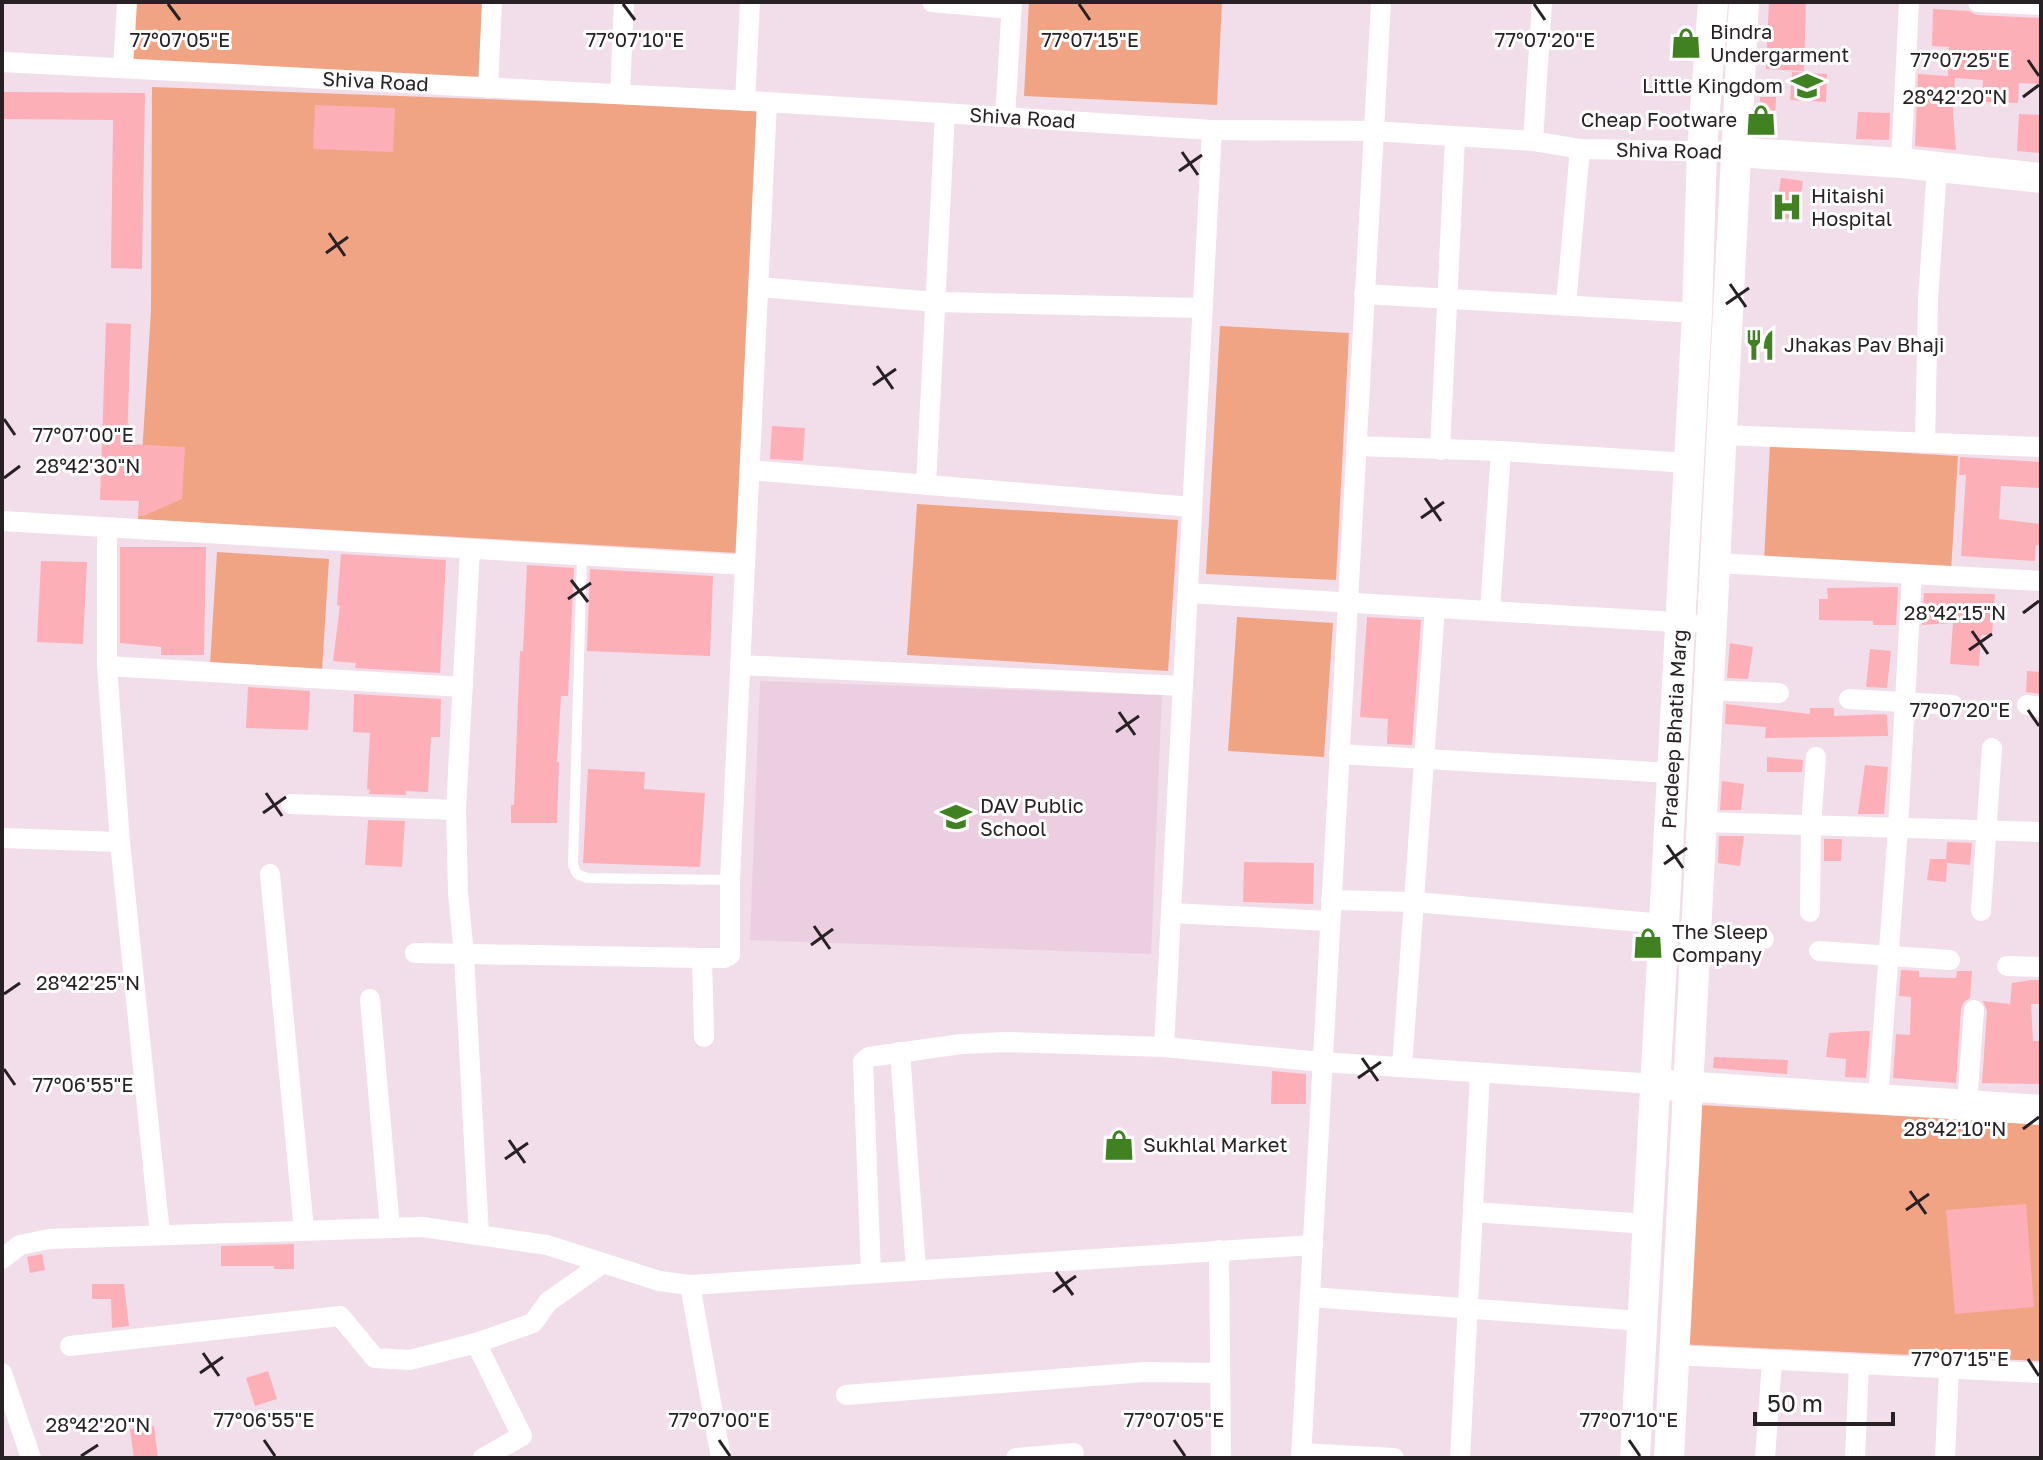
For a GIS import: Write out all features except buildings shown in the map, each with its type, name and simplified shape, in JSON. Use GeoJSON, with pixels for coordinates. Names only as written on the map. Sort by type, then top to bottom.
{"type":"FeatureCollection","features":[{"type":"Feature","properties":{"kind":"street"},"geometry":{"type":"LineString","coordinates":[[123,68],[127,2]]}},
{"type":"Feature","properties":{"kind":"street"},"geometry":{"type":"LineString","coordinates":[[488,88],[492,2]]}},
{"type":"Feature","properties":{"kind":"street"},"geometry":{"type":"LineString","coordinates":[[620,94],[624,2]]}},
{"type":"Feature","properties":{"kind":"street"},"geometry":{"type":"LineString","coordinates":[[745,101],[750,2]]}},
{"type":"Feature","properties":{"kind":"street"},"geometry":{"type":"LineString","coordinates":[[932,2],[1011,5],[1005,117]]}},
{"type":"Feature","properties":{"kind":"street"},"geometry":{"type":"LineString","coordinates":[[1381,2],[1301,1456],[1394,1458]]}},
{"type":"Feature","properties":{"kind":"street"},"geometry":{"type":"LineString","coordinates":[[1533,141],[1542,2]]}},
{"type":"Feature","properties":{"kind":"street","name":"Pradeep Bhatia Marg"},"geometry":{"type":"LineString","coordinates":[[1635,1458],[1697,313],[1702,150],[1713,2]]}},
{"type":"Feature","properties":{"kind":"street","name":"Pradeep Bhatia Marg"},"geometry":{"type":"LineString","coordinates":[[1669,1458],[1744,2]]}},
{"type":"Feature","properties":{"kind":"street"},"geometry":{"type":"LineString","coordinates":[[1901,163],[1909,2]]}},
{"type":"Feature","properties":{"kind":"street"},"geometry":{"type":"LineString","coordinates":[[1978,2],[2041,5]]}},
{"type":"Feature","properties":{"kind":"street","name":"Shiva Road"},"geometry":{"type":"LineString","coordinates":[[2,62],[767,102],[1212,130],[1372,131],[1533,141],[1580,149],[1702,150],[1901,163],[2041,178]]}},
{"type":"Feature","properties":{"kind":"street"},"geometry":{"type":"LineString","coordinates":[[415,953],[702,958],[730,955],[730,880],[767,102]]}},
{"type":"Feature","properties":{"kind":"street"},"geometry":{"type":"LineString","coordinates":[[926,485],[945,113]]}},
{"type":"Feature","properties":{"kind":"street"},"geometry":{"type":"LineString","coordinates":[[1164,1047],[1212,130]]}},
{"type":"Feature","properties":{"kind":"street"},"geometry":{"type":"LineString","coordinates":[[1440,450],[1455,138]]}},
{"type":"Feature","properties":{"kind":"street"},"geometry":{"type":"LineString","coordinates":[[1566,305],[1580,149]]}},
{"type":"Feature","properties":{"kind":"street"},"geometry":{"type":"LineString","coordinates":[[1925,442],[1928,301],[1937,167]]}},
{"type":"Feature","properties":{"kind":"street"},"geometry":{"type":"LineString","coordinates":[[759,287],[935,302],[1202,308]]}},
{"type":"Feature","properties":{"kind":"street"},"geometry":{"type":"LineString","coordinates":[[1364,294],[1697,313]]}},
{"type":"Feature","properties":{"kind":"street"},"geometry":{"type":"LineString","coordinates":[[1721,435],[2041,447]]}},
{"type":"Feature","properties":{"kind":"street"},"geometry":{"type":"LineString","coordinates":[[1356,446],[1689,463]]}},
{"type":"Feature","properties":{"kind":"street"},"geometry":{"type":"LineString","coordinates":[[1490,611],[1501,451]]}},
{"type":"Feature","properties":{"kind":"street"},"geometry":{"type":"LineString","coordinates":[[750,470],[1192,507]]}},
{"type":"Feature","properties":{"kind":"street"},"geometry":{"type":"LineString","coordinates":[[2,521],[745,565]]}},
{"type":"Feature","properties":{"kind":"street"},"geometry":{"type":"LineString","coordinates":[[107,527],[107,666],[120,842],[160,1235]]}},
{"type":"Feature","properties":{"kind":"street"},"geometry":{"type":"LineString","coordinates":[[470,549],[456,810],[458,893],[479,1235]]}},
{"type":"Feature","properties":{"kind":"street"},"geometry":{"type":"LineString","coordinates":[[1715,563],[2041,581]]}},
{"type":"Feature","properties":{"kind":"street"},"geometry":{"type":"LineString","coordinates":[[1878,1099],[1886,955],[1898,828],[1912,574]]}},
{"type":"Feature","properties":{"kind":"street"},"geometry":{"type":"LineString","coordinates":[[1188,593],[1712,624]]}},
{"type":"Feature","properties":{"kind":"street"},"geometry":{"type":"LineString","coordinates":[[1402,1067],[1435,608]]}},
{"type":"Feature","properties":{"kind":"street"},"geometry":{"type":"LineString","coordinates":[[740,665],[1183,686]]}},
{"type":"Feature","properties":{"kind":"street"},"geometry":{"type":"LineString","coordinates":[[107,666],[463,687]]}},
{"type":"Feature","properties":{"kind":"street"},"geometry":{"type":"LineString","coordinates":[[1708,690],[1779,693]]}},
{"type":"Feature","properties":{"kind":"street"},"geometry":{"type":"LineString","coordinates":[[1849,699],[1953,705]]}},
{"type":"Feature","properties":{"kind":"street"},"geometry":{"type":"LineString","coordinates":[[1981,911],[1992,748]]}},
{"type":"Feature","properties":{"kind":"street"},"geometry":{"type":"LineString","coordinates":[[1339,754],[1672,773]]}},
{"type":"Feature","properties":{"kind":"street"},"geometry":{"type":"LineString","coordinates":[[1810,912],[1816,757]]}},
{"type":"Feature","properties":{"kind":"street"},"geometry":{"type":"LineString","coordinates":[[291,804],[456,810]]}},
{"type":"Feature","properties":{"kind":"street"},"geometry":{"type":"LineString","coordinates":[[1702,822],[2041,832]]}},
{"type":"Feature","properties":{"kind":"street"},"geometry":{"type":"LineString","coordinates":[[2,838],[120,842]]}},
{"type":"Feature","properties":{"kind":"street"},"geometry":{"type":"LineString","coordinates":[[270,874],[304,1230]]}},
{"type":"Feature","properties":{"kind":"street"},"geometry":{"type":"LineString","coordinates":[[1171,913],[1331,910],[1415,902],[1664,924]]}},
{"type":"Feature","properties":{"kind":"street"},"geometry":{"type":"LineString","coordinates":[[1695,943],[1764,939]]}},
{"type":"Feature","properties":{"kind":"street"},"geometry":{"type":"LineString","coordinates":[[1819,951],[1950,960]]}},
{"type":"Feature","properties":{"kind":"street"},"geometry":{"type":"LineString","coordinates":[[702,958],[704,1037]]}},
{"type":"Feature","properties":{"kind":"street"},"geometry":{"type":"LineString","coordinates":[[2007,966],[2041,967]]}},
{"type":"Feature","properties":{"kind":"street"},"geometry":{"type":"LineString","coordinates":[[370,999],[390,1228]]}},
{"type":"Feature","properties":{"kind":"street"},"geometry":{"type":"LineString","coordinates":[[1967,1105],[1974,1010]]}},
{"type":"Feature","properties":{"kind":"street"},"geometry":{"type":"LineString","coordinates":[[871,1273],[863,1062],[869,1057],[900,1052],[1008,1042],[1164,1047],[1322,1062],[2041,1110]]}},
{"type":"Feature","properties":{"kind":"street"},"geometry":{"type":"LineString","coordinates":[[900,1052],[916,1269]]}},
{"type":"Feature","properties":{"kind":"street"},"geometry":{"type":"LineString","coordinates":[[1460,1458],[1480,1073]]}},
{"type":"Feature","properties":{"kind":"street"},"geometry":{"type":"LineString","coordinates":[[1473,1212],[1648,1224]]}},
{"type":"Feature","properties":{"kind":"street"},"geometry":{"type":"LineString","coordinates":[[2,1259],[20,1245],[32,1241],[422,1227],[547,1245],[659,1281],[690,1285],[1313,1245]]}},
{"type":"Feature","properties":{"kind":"street"},"geometry":{"type":"LineString","coordinates":[[1219,1250],[1221,1458]]}},
{"type":"Feature","properties":{"kind":"street"},"geometry":{"type":"LineString","coordinates":[[70,1346],[340,1316],[375,1358],[410,1360],[476,1343],[533,1323],[548,1302],[603,1263]]}},
{"type":"Feature","properties":{"kind":"street"},"geometry":{"type":"LineString","coordinates":[[690,1285],[721,1458]]}},
{"type":"Feature","properties":{"kind":"street"},"geometry":{"type":"LineString","coordinates":[[1310,1297],[1642,1321]]}},
{"type":"Feature","properties":{"kind":"street"},"geometry":{"type":"LineString","coordinates":[[476,1343],[522,1436],[483,1458]]}},
{"type":"Feature","properties":{"kind":"street"},"geometry":{"type":"LineString","coordinates":[[1674,1355],[2041,1373]]}},
{"type":"Feature","properties":{"kind":"street"},"geometry":{"type":"LineString","coordinates":[[1765,1458],[1772,1361]]}},
{"type":"Feature","properties":{"kind":"street"},"geometry":{"type":"LineString","coordinates":[[1855,1458],[1859,1365]]}},
{"type":"Feature","properties":{"kind":"street"},"geometry":{"type":"LineString","coordinates":[[1945,1458],[1949,1369]]}},
{"type":"Feature","properties":{"kind":"street"},"geometry":{"type":"LineString","coordinates":[[846,1395],[1145,1372],[1220,1373]]}},
{"type":"Feature","properties":{"kind":"street"},"geometry":{"type":"LineString","coordinates":[[2,1373],[31,1458]]}},
{"type":"Feature","properties":{"kind":"street"},"geometry":{"type":"LineString","coordinates":[[1016,1458],[1074,1453]]}},
{"type":"Feature","properties":{"kind":"lane"},"geometry":{"type":"LineString","coordinates":[[582,555],[573,865],[577,874],[587,878],[730,880]]}},
{"type":"Feature","properties":{"kind":"shaded area"},"geometry":{"type":"Polygon","coordinates":[[[127,2],[492,2],[488,88],[123,68],[127,2]]]}},
{"type":"Feature","properties":{"kind":"shaded area"},"geometry":{"type":"Polygon","coordinates":[[[1029,2],[1222,2],[1217,105],[1024,96],[1029,2]]]}},
{"type":"Feature","properties":{"kind":"shaded area"},"geometry":{"type":"Polygon","coordinates":[[[152,87],[759,109],[737,553],[138,519],[151,311],[152,87]]]}},
{"type":"Feature","properties":{"kind":"shaded area"},"geometry":{"type":"Polygon","coordinates":[[[1220,326],[1349,333],[1336,580],[1206,574],[1220,326]]]}},
{"type":"Feature","properties":{"kind":"shaded area"},"geometry":{"type":"Polygon","coordinates":[[[1770,445],[1958,456],[1951,571],[1764,561],[1770,445]]]}},
{"type":"Feature","properties":{"kind":"shaded area"},"geometry":{"type":"Polygon","coordinates":[[[917,504],[1178,520],[1168,671],[907,655],[917,504]]]}},
{"type":"Feature","properties":{"kind":"shaded area"},"geometry":{"type":"Polygon","coordinates":[[[217,552],[329,559],[322,671],[210,664],[217,552]]]}},
{"type":"Feature","properties":{"kind":"shaded area"},"geometry":{"type":"Polygon","coordinates":[[[1237,617],[1333,623],[1324,757],[1228,751],[1237,617]]]}},
{"type":"Feature","properties":{"kind":"shaded area","name":"DAV Public School"},"geometry":{"type":"Polygon","coordinates":[[[760,681],[1162,695],[1151,954],[750,940],[760,681]]]}},
{"type":"Feature","properties":{"kind":"shaded area"},"geometry":{"type":"Polygon","coordinates":[[[1700,1105],[2041,1124],[2041,1361],[1675,1344],[1700,1105]]]}},
{"type":"Feature","properties":{"kind":"place","name":"Bindra Undergarment"},"geometry":{"type":"Point","coordinates":[1686,43]}},
{"type":"Feature","properties":{"kind":"place","name":"Little Kingdom"},"geometry":{"type":"Point","coordinates":[1807,86]}},
{"type":"Feature","properties":{"kind":"place","name":"Cheap Footware"},"geometry":{"type":"Point","coordinates":[1761,120]}},
{"type":"Feature","properties":{"kind":"place","name":"Hitaishi Hospital"},"geometry":{"type":"Point","coordinates":[1787,207]}},
{"type":"Feature","properties":{"kind":"place","name":"Jhakas Pav Bhaji"},"geometry":{"type":"Point","coordinates":[1760,345]}},
{"type":"Feature","properties":{"kind":"place","name":"DAV Public School"},"geometry":{"type":"Point","coordinates":[956,817]}},
{"type":"Feature","properties":{"kind":"place","name":"The Sleep Company"},"geometry":{"type":"Point","coordinates":[1648,943]}},
{"type":"Feature","properties":{"kind":"place","name":"Sukhlal Market"},"geometry":{"type":"Point","coordinates":[1119,1145]}}]}
